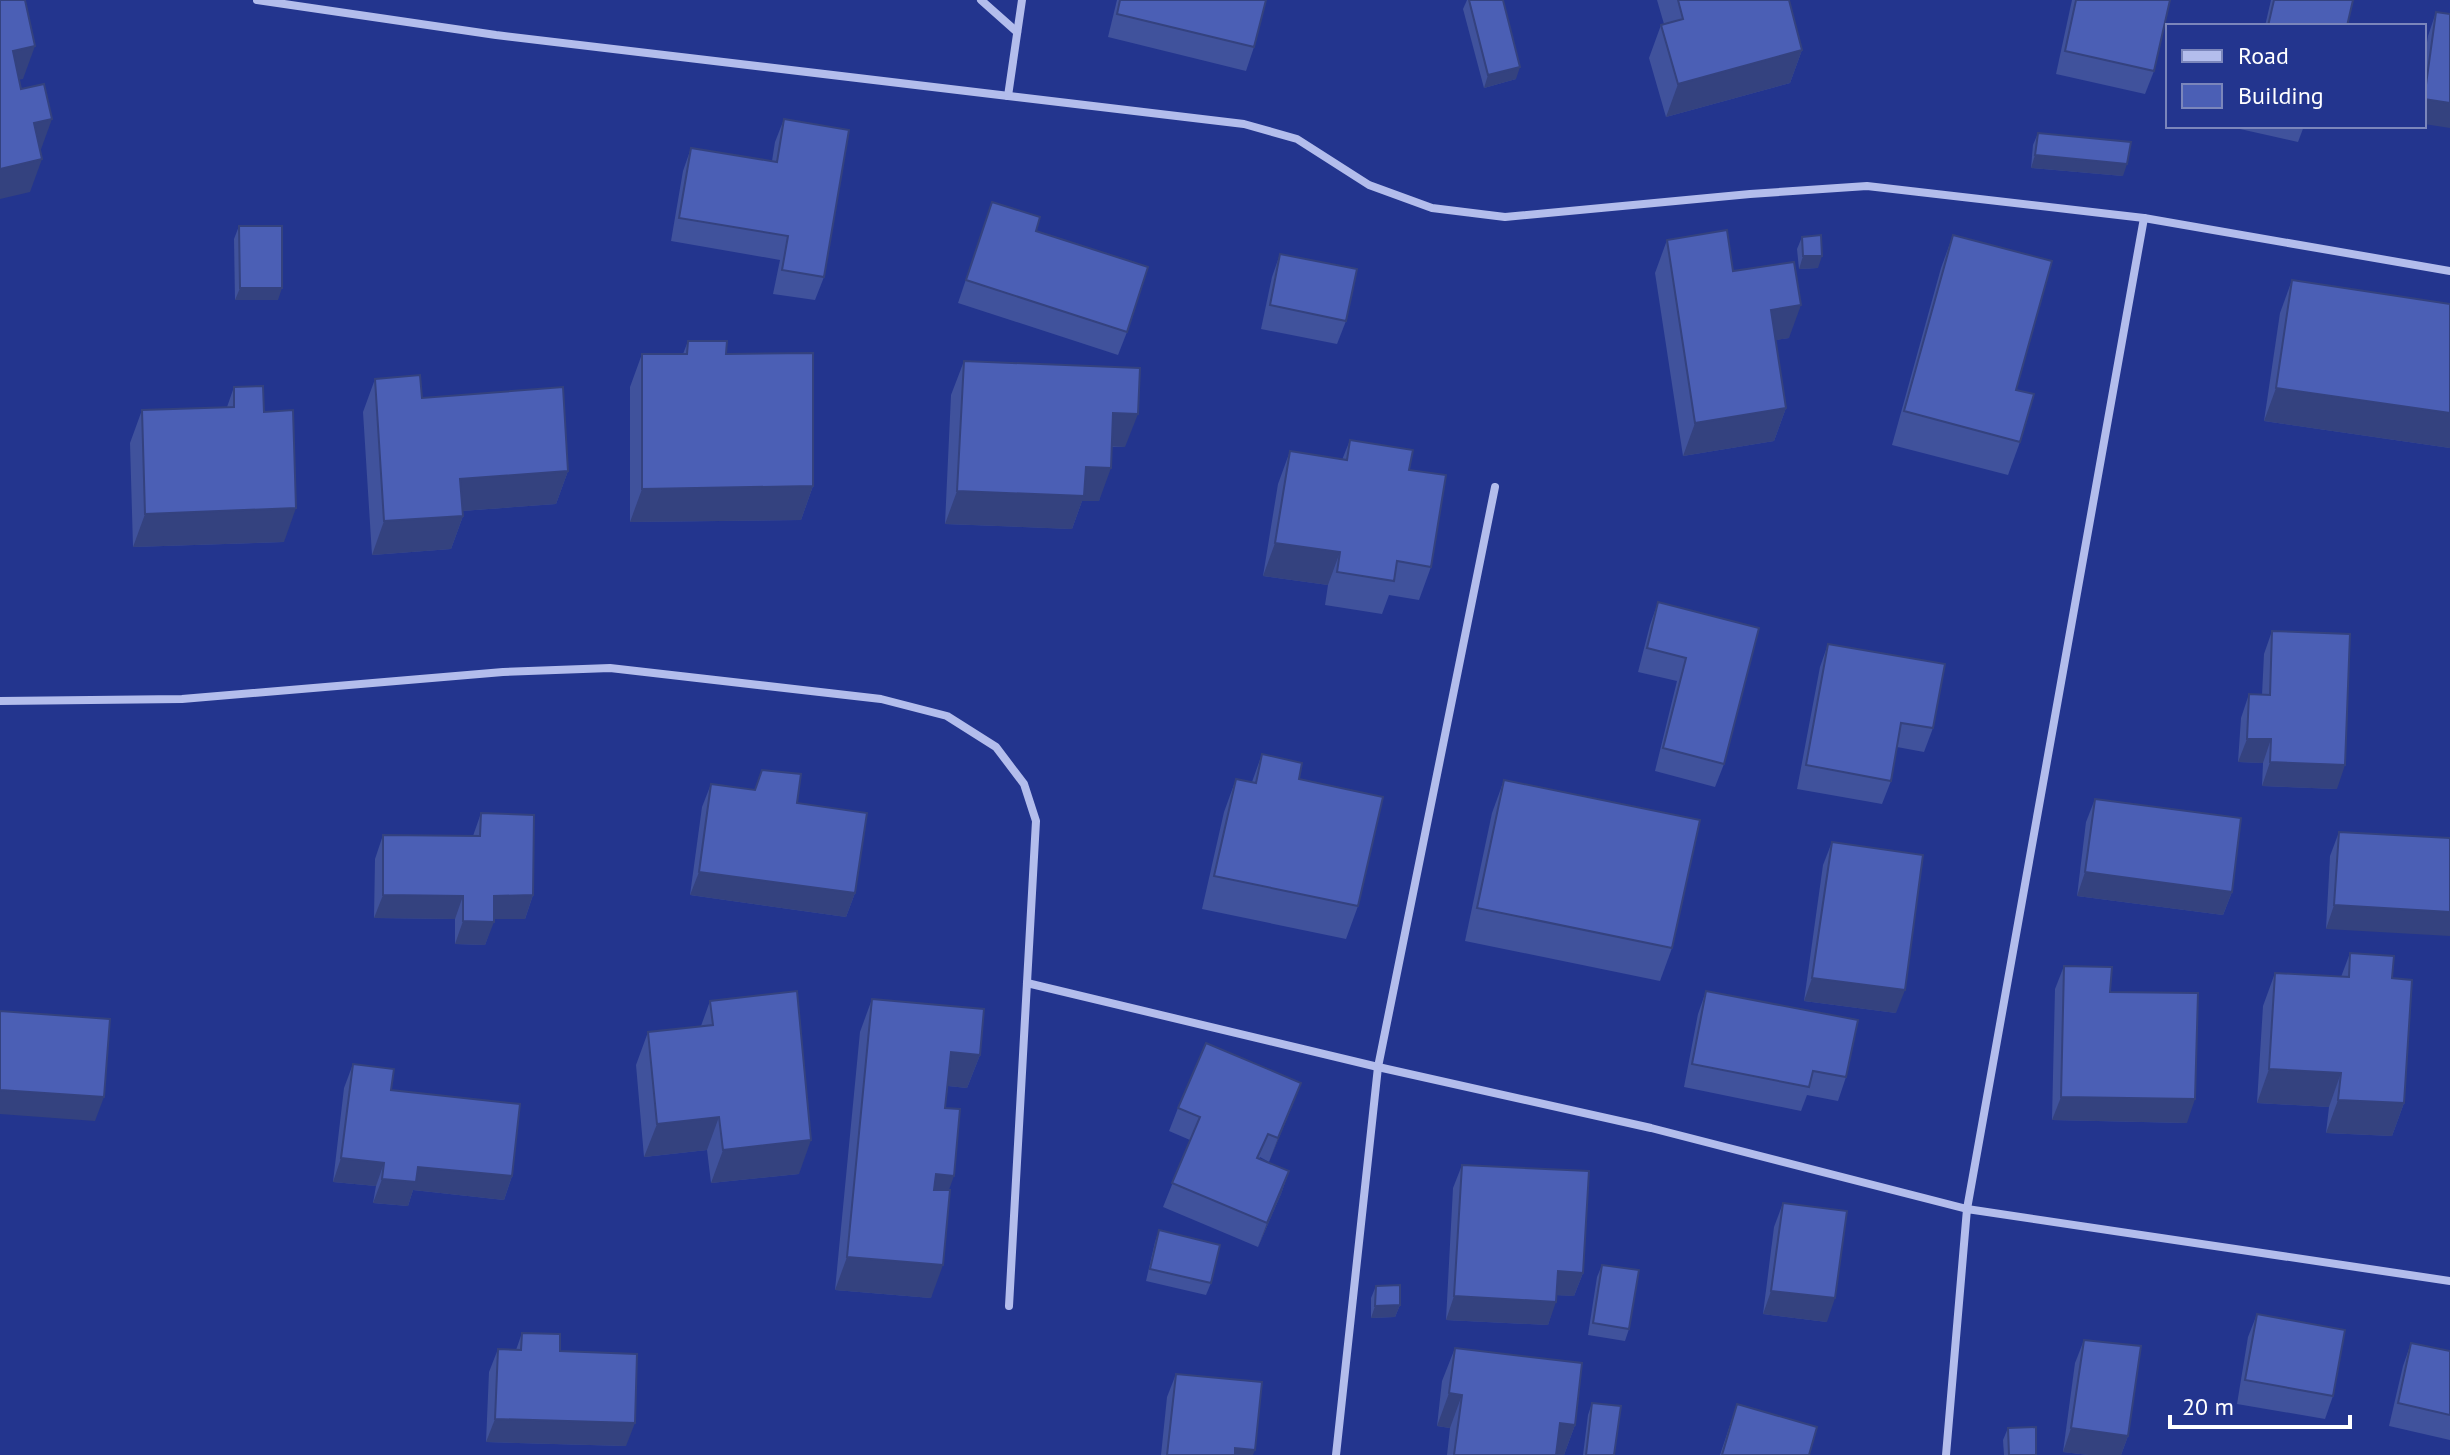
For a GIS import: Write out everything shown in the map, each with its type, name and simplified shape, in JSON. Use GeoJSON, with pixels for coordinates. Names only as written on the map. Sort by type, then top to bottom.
{"type":"FeatureCollection","features":[{"type":"Feature","properties":{"kind":"street"},"geometry":{"type":"LineString","coordinates":[[257,0],[496,35],[1244,124],[1297,139],[1369,185],[1432,208],[1505,217],[1867,186],[2144,218],[2450,271]]}},
{"type":"Feature","properties":{"kind":"street"},"geometry":{"type":"LineString","coordinates":[[981,0],[1017,32]]}},
{"type":"Feature","properties":{"kind":"street"},"geometry":{"type":"LineString","coordinates":[[1008,96],[1022,0]]}},
{"type":"Feature","properties":{"kind":"street"},"geometry":{"type":"LineString","coordinates":[[1946,1455],[1967,1209],[2144,218]]}},
{"type":"Feature","properties":{"kind":"street"},"geometry":{"type":"LineString","coordinates":[[1336,1455],[1378,1067],[1495,487]]}},
{"type":"Feature","properties":{"kind":"street"},"geometry":{"type":"LineString","coordinates":[[0,701],[182,699],[503,672],[610,668],[881,699],[947,716],[996,747],[1024,784],[1036,821],[1009,1306]]}},
{"type":"Feature","properties":{"kind":"street"},"geometry":{"type":"LineString","coordinates":[[1027,983],[1651,1128],[1967,1209],[2450,1281]]}},
{"type":"Feature","properties":{"kind":"building"},"geometry":{"type":"Polygon","coordinates":[[[0,0],[25,0],[35,46],[13,51],[21,89],[44,84],[52,119],[34,123],[42,159],[0,169],[0,0]]]}},
{"type":"Feature","properties":{"kind":"building"},"geometry":{"type":"Polygon","coordinates":[[[1120,0],[1266,0],[1254,47],[1117,14],[1120,0]]]}},
{"type":"Feature","properties":{"kind":"building"},"geometry":{"type":"Polygon","coordinates":[[[1469,0],[1503,0],[1520,67],[1488,75],[1469,0]]]}},
{"type":"Feature","properties":{"kind":"building"},"geometry":{"type":"Polygon","coordinates":[[[1678,0],[1789,0],[1802,50],[1678,84],[1661,25],[1683,19],[1678,0]]]}},
{"type":"Feature","properties":{"kind":"building"},"geometry":{"type":"Polygon","coordinates":[[[2076,0],[2170,0],[2154,71],[2065,51],[2076,0]]]}},
{"type":"Feature","properties":{"kind":"building"},"geometry":{"type":"Polygon","coordinates":[[[2274,0],[2353,0],[2347,24],[2268,24],[2274,0]]]}},
{"type":"Feature","properties":{"kind":"building"},"geometry":{"type":"Polygon","coordinates":[[[2436,12],[2450,14],[2450,103],[2426,99],[2436,12]]]}},
{"type":"Feature","properties":{"kind":"building"},"geometry":{"type":"Polygon","coordinates":[[[784,119],[849,130],[824,277],[782,270],[788,236],[679,218],[691,148],[777,162],[784,119]]]}},
{"type":"Feature","properties":{"kind":"building"},"geometry":{"type":"Polygon","coordinates":[[[2038,133],[2131,142],[2127,164],[2035,155],[2038,133]]]}},
{"type":"Feature","properties":{"kind":"building"},"geometry":{"type":"Polygon","coordinates":[[[992,202],[1040,217],[1036,231],[1148,267],[1127,332],[966,280],[992,202]]]}},
{"type":"Feature","properties":{"kind":"building"},"geometry":{"type":"Polygon","coordinates":[[[239,226],[282,226],[282,288],[240,288],[239,226]]]}},
{"type":"Feature","properties":{"kind":"building"},"geometry":{"type":"Polygon","coordinates":[[[1727,230],[1733,271],[1794,262],[1801,305],[1771,310],[1786,408],[1695,423],[1667,240],[1727,230]]]}},
{"type":"Feature","properties":{"kind":"building"},"geometry":{"type":"Polygon","coordinates":[[[1821,235],[1822,256],[1803,256],[1802,237],[1821,235]]]}},
{"type":"Feature","properties":{"kind":"building"},"geometry":{"type":"Polygon","coordinates":[[[1953,235],[2052,261],[2016,390],[2034,394],[2020,442],[1904,411],[1953,235]]]}},
{"type":"Feature","properties":{"kind":"building"},"geometry":{"type":"Polygon","coordinates":[[[1280,254],[1357,269],[1346,321],[1270,305],[1280,254]]]}},
{"type":"Feature","properties":{"kind":"building"},"geometry":{"type":"Polygon","coordinates":[[[2292,280],[2450,304],[2450,413],[2276,388],[2292,280]]]}},
{"type":"Feature","properties":{"kind":"building"},"geometry":{"type":"Polygon","coordinates":[[[688,341],[727,341],[726,354],[813,353],[813,486],[642,489],[642,354],[687,354],[688,341]]]}},
{"type":"Feature","properties":{"kind":"building"},"geometry":{"type":"Polygon","coordinates":[[[964,361],[1140,368],[1138,414],[1113,413],[1111,468],[1086,467],[1084,496],[957,491],[964,361]]]}},
{"type":"Feature","properties":{"kind":"building"},"geometry":{"type":"Polygon","coordinates":[[[420,375],[422,398],[563,387],[568,471],[460,479],[463,516],[384,521],[375,379],[420,375]]]}},
{"type":"Feature","properties":{"kind":"building"},"geometry":{"type":"Polygon","coordinates":[[[263,386],[264,412],[293,410],[296,508],[145,514],[142,410],[234,407],[234,387],[263,386]]]}},
{"type":"Feature","properties":{"kind":"building"},"geometry":{"type":"Polygon","coordinates":[[[1350,440],[1413,450],[1409,470],[1446,475],[1431,567],[1397,561],[1394,581],[1337,572],[1340,552],[1275,543],[1290,451],[1347,460],[1350,440]]]}},
{"type":"Feature","properties":{"kind":"building"},"geometry":{"type":"Polygon","coordinates":[[[1658,602],[1759,628],[1724,764],[1663,748],[1686,658],[1647,648],[1658,602]]]}},
{"type":"Feature","properties":{"kind":"building"},"geometry":{"type":"Polygon","coordinates":[[[2272,631],[2350,634],[2345,765],[2270,762],[2271,739],[2247,739],[2249,694],[2270,695],[2272,631]]]}},
{"type":"Feature","properties":{"kind":"building"},"geometry":{"type":"Polygon","coordinates":[[[1828,644],[1945,664],[1933,728],[1901,723],[1891,781],[1806,765],[1828,644]]]}},
{"type":"Feature","properties":{"kind":"building"},"geometry":{"type":"Polygon","coordinates":[[[1262,754],[1302,763],[1299,779],[1383,797],[1358,906],[1214,876],[1236,779],[1256,783],[1262,754]]]}},
{"type":"Feature","properties":{"kind":"building"},"geometry":{"type":"Polygon","coordinates":[[[762,770],[801,774],[797,803],[867,813],[855,893],[699,872],[711,784],[755,790],[762,770]]]}},
{"type":"Feature","properties":{"kind":"building"},"geometry":{"type":"Polygon","coordinates":[[[1504,780],[1700,820],[1672,948],[1477,908],[1504,780]]]}},
{"type":"Feature","properties":{"kind":"building"},"geometry":{"type":"Polygon","coordinates":[[[2095,799],[2241,818],[2232,892],[2085,872],[2095,799]]]}},
{"type":"Feature","properties":{"kind":"building"},"geometry":{"type":"Polygon","coordinates":[[[481,813],[534,815],[533,895],[494,896],[494,922],[463,921],[463,896],[383,895],[383,835],[480,836],[481,813]]]}},
{"type":"Feature","properties":{"kind":"building"},"geometry":{"type":"Polygon","coordinates":[[[2339,832],[2450,838],[2450,912],[2334,905],[2339,832]]]}},
{"type":"Feature","properties":{"kind":"building"},"geometry":{"type":"Polygon","coordinates":[[[1832,842],[1923,855],[1905,990],[1812,978],[1832,842]]]}},
{"type":"Feature","properties":{"kind":"building"},"geometry":{"type":"Polygon","coordinates":[[[2350,953],[2394,956],[2392,978],[2412,980],[2404,1103],[2338,1100],[2341,1073],[2269,1069],[2275,973],[2349,977],[2350,953]]]}},
{"type":"Feature","properties":{"kind":"building"},"geometry":{"type":"Polygon","coordinates":[[[2064,966],[2112,967],[2110,992],[2198,993],[2195,1099],[2061,1097],[2064,966]]]}},
{"type":"Feature","properties":{"kind":"building"},"geometry":{"type":"Polygon","coordinates":[[[797,991],[811,1140],[723,1150],[719,1117],[657,1124],[648,1032],[713,1025],[710,1001],[797,991]]]}},
{"type":"Feature","properties":{"kind":"building"},"geometry":{"type":"Polygon","coordinates":[[[1706,991],[1858,1020],[1846,1077],[1813,1071],[1809,1087],[1692,1064],[1706,991]]]}},
{"type":"Feature","properties":{"kind":"building"},"geometry":{"type":"Polygon","coordinates":[[[872,999],[984,1009],[980,1055],[951,1052],[945,1108],[960,1109],[954,1176],[936,1174],[934,1190],[950,1190],[943,1265],[847,1257],[872,999]]]}},
{"type":"Feature","properties":{"kind":"building"},"geometry":{"type":"Polygon","coordinates":[[[0,1011],[110,1019],[104,1097],[0,1090],[0,1011]]]}},
{"type":"Feature","properties":{"kind":"building"},"geometry":{"type":"Polygon","coordinates":[[[1206,1043],[1301,1083],[1278,1138],[1268,1134],[1257,1158],[1289,1171],[1267,1223],[1172,1183],[1200,1117],[1178,1108],[1206,1043]]]}},
{"type":"Feature","properties":{"kind":"building"},"geometry":{"type":"Polygon","coordinates":[[[353,1064],[394,1069],[391,1090],[520,1104],[512,1176],[418,1167],[416,1182],[382,1179],[384,1163],[341,1158],[353,1064]]]}},
{"type":"Feature","properties":{"kind":"building"},"geometry":{"type":"Polygon","coordinates":[[[1462,1165],[1589,1171],[1583,1273],[1558,1271],[1556,1302],[1454,1296],[1462,1165]]]}},
{"type":"Feature","properties":{"kind":"building"},"geometry":{"type":"Polygon","coordinates":[[[1783,1203],[1847,1211],[1835,1298],[1771,1291],[1783,1203]]]}},
{"type":"Feature","properties":{"kind":"building"},"geometry":{"type":"Polygon","coordinates":[[[1159,1230],[1220,1245],[1211,1283],[1150,1269],[1159,1230]]]}},
{"type":"Feature","properties":{"kind":"building"},"geometry":{"type":"Polygon","coordinates":[[[1602,1265],[1639,1270],[1629,1329],[1593,1323],[1602,1265]]]}},
{"type":"Feature","properties":{"kind":"building"},"geometry":{"type":"Polygon","coordinates":[[[1400,1285],[1400,1305],[1375,1306],[1376,1286],[1400,1285]]]}},
{"type":"Feature","properties":{"kind":"building"},"geometry":{"type":"Polygon","coordinates":[[[2257,1314],[2345,1330],[2333,1396],[2245,1380],[2257,1314]]]}},
{"type":"Feature","properties":{"kind":"building"},"geometry":{"type":"Polygon","coordinates":[[[522,1333],[560,1334],[560,1351],[637,1354],[635,1423],[495,1419],[498,1349],[521,1350],[522,1333]]]}},
{"type":"Feature","properties":{"kind":"building"},"geometry":{"type":"Polygon","coordinates":[[[2084,1340],[2141,1346],[2128,1436],[2071,1428],[2084,1340]]]}},
{"type":"Feature","properties":{"kind":"building"},"geometry":{"type":"Polygon","coordinates":[[[2411,1343],[2450,1351],[2450,1415],[2398,1403],[2411,1343]]]}},
{"type":"Feature","properties":{"kind":"building"},"geometry":{"type":"Polygon","coordinates":[[[1455,1348],[1582,1363],[1575,1425],[1560,1423],[1556,1455],[1454,1455],[1462,1395],[1449,1393],[1455,1348]]]}},
{"type":"Feature","properties":{"kind":"building"},"geometry":{"type":"Polygon","coordinates":[[[1176,1374],[1262,1382],[1255,1450],[1235,1448],[1235,1455],[1167,1455],[1176,1374]]]}},
{"type":"Feature","properties":{"kind":"building"},"geometry":{"type":"Polygon","coordinates":[[[1592,1403],[1621,1406],[1614,1455],[1586,1455],[1592,1403]]]}},
{"type":"Feature","properties":{"kind":"building"},"geometry":{"type":"Polygon","coordinates":[[[1737,1404],[1817,1427],[1809,1455],[1722,1455],[1737,1404]]]}},
{"type":"Feature","properties":{"kind":"building"},"geometry":{"type":"Polygon","coordinates":[[[2036,1427],[2036,1455],[2009,1455],[2008,1428],[2036,1427]]]}}]}
